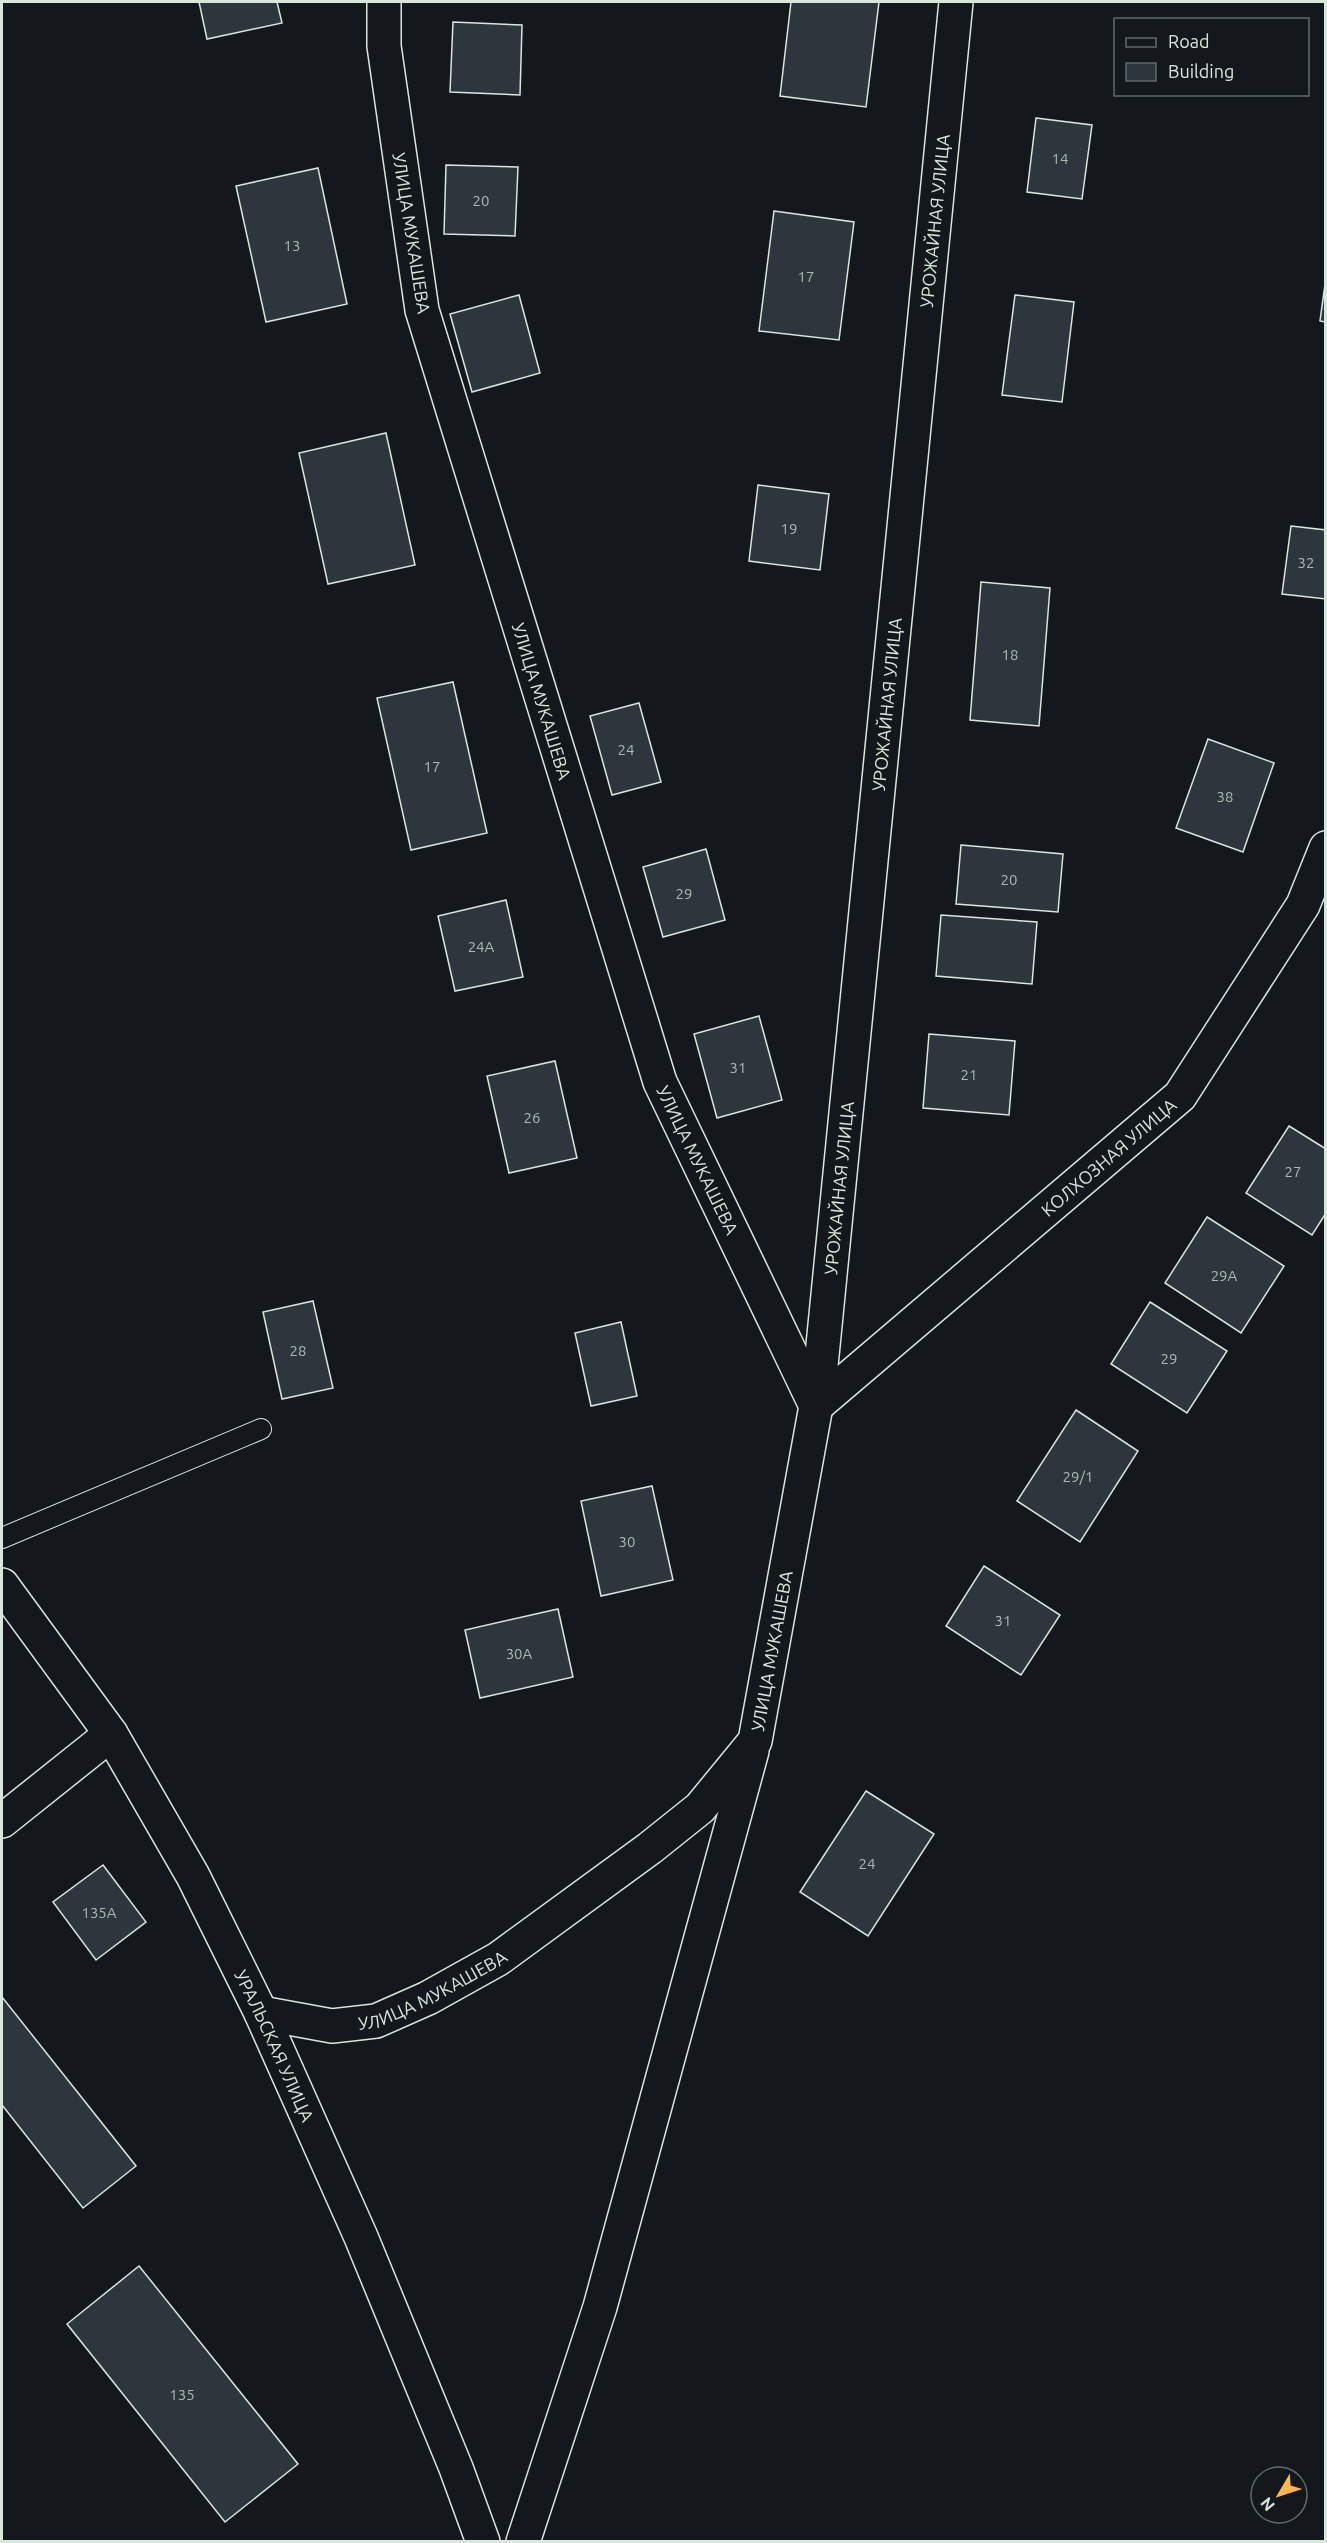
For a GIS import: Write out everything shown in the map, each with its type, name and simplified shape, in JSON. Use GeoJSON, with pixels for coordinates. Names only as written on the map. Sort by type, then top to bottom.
{"type":"FeatureCollection","features":[{"type":"Feature","properties":{"kind":"street","name":"УЛИЦА МУКАШЕВА"},"geometry":{"type":"LineString","coordinates":[[261,2013],[332,2026],[376,2021],[428,1998],[498,1959],[650,1848],[700,1808],[755,1741],[816,1406],[660,1082],[422,310],[384,46],[384,2]]}},
{"type":"Feature","properties":{"kind":"street","name":"УРОЖАЙНАЯ УЛИЦА"},"geometry":{"type":"LineString","coordinates":[[816,1406],[956,2]]}},
{"type":"Feature","properties":{"kind":"street","name":"КОЛХОЗНАЯ УЛИЦА"},"geometry":{"type":"LineString","coordinates":[[816,1406],[1180,1096],[1303,905],[1326,848]]}},
{"type":"Feature","properties":{"kind":"street","name":"УРАЛЬСКАЯ УЛИЦА"},"geometry":{"type":"LineString","coordinates":[[2,1585],[111,1734],[193,1876],[261,2013],[362,2238],[456,2468],[483,2541]]}},
{"type":"Feature","properties":{"kind":"street"},"geometry":{"type":"LineString","coordinates":[[2,1821],[111,1734]]}},
{"type":"Feature","properties":{"kind":"street"},"geometry":{"type":"LineString","coordinates":[[523,2541],[600,2307],[755,1741]]}},
{"type":"Feature","properties":{"kind":"lane"},"geometry":{"type":"LineString","coordinates":[[2,1538],[261,1429]]}},
{"type":"Feature","properties":{"kind":"building"},"geometry":{"type":"Polygon","coordinates":[[[199,2],[277,2],[282,23],[207,39],[199,2]]]}},
{"type":"Feature","properties":{"kind":"building"},"geometry":{"type":"Polygon","coordinates":[[[791,2],[879,2],[866,107],[780,96],[791,2]]]}},
{"type":"Feature","properties":{"kind":"building"},"geometry":{"type":"Polygon","coordinates":[[[453,22],[522,25],[520,95],[450,92],[453,22]]]}},
{"type":"Feature","properties":{"kind":"building"},"geometry":{"type":"Polygon","coordinates":[[[1036,118],[1092,125],[1082,199],[1027,192],[1036,118]]]}},
{"type":"Feature","properties":{"kind":"building"},"geometry":{"type":"Polygon","coordinates":[[[446,165],[518,167],[515,236],[444,234],[446,165]]]}},
{"type":"Feature","properties":{"kind":"building"},"geometry":{"type":"Polygon","coordinates":[[[318,168],[347,304],[266,322],[236,186],[318,168]]]}},
{"type":"Feature","properties":{"kind":"building"},"geometry":{"type":"Polygon","coordinates":[[[774,211],[854,222],[839,340],[759,331],[774,211]]]}},
{"type":"Feature","properties":{"kind":"building"},"geometry":{"type":"Polygon","coordinates":[[[1326,277],[1326,322],[1320,321],[1326,277]]]}},
{"type":"Feature","properties":{"kind":"building"},"geometry":{"type":"Polygon","coordinates":[[[519,295],[540,373],[472,392],[450,314],[519,295]]]}},
{"type":"Feature","properties":{"kind":"building"},"geometry":{"type":"Polygon","coordinates":[[[1015,295],[1074,302],[1062,402],[1002,395],[1015,295]]]}},
{"type":"Feature","properties":{"kind":"building"},"geometry":{"type":"Polygon","coordinates":[[[386,433],[415,565],[328,584],[299,453],[386,433]]]}},
{"type":"Feature","properties":{"kind":"building"},"geometry":{"type":"Polygon","coordinates":[[[758,485],[829,494],[820,570],[749,561],[758,485]]]}},
{"type":"Feature","properties":{"kind":"building"},"geometry":{"type":"Polygon","coordinates":[[[1291,526],[1326,530],[1326,599],[1282,594],[1291,526]]]}},
{"type":"Feature","properties":{"kind":"building"},"geometry":{"type":"Polygon","coordinates":[[[981,582],[1050,588],[1039,726],[970,720],[981,582]]]}},
{"type":"Feature","properties":{"kind":"building"},"geometry":{"type":"Polygon","coordinates":[[[453,682],[487,833],[411,850],[377,698],[453,682]]]}},
{"type":"Feature","properties":{"kind":"building"},"geometry":{"type":"Polygon","coordinates":[[[639,703],[661,782],[612,795],[590,716],[639,703]]]}},
{"type":"Feature","properties":{"kind":"building"},"geometry":{"type":"Polygon","coordinates":[[[1208,739],[1274,763],[1243,852],[1176,828],[1208,739]]]}},
{"type":"Feature","properties":{"kind":"building"},"geometry":{"type":"Polygon","coordinates":[[[961,845],[1063,854],[1058,912],[956,904],[961,845]]]}},
{"type":"Feature","properties":{"kind":"building"},"geometry":{"type":"Polygon","coordinates":[[[706,849],[725,920],[663,937],[643,867],[706,849]]]}},
{"type":"Feature","properties":{"kind":"building"},"geometry":{"type":"Polygon","coordinates":[[[506,900],[523,977],[455,991],[438,916],[506,900]]]}},
{"type":"Feature","properties":{"kind":"building"},"geometry":{"type":"Polygon","coordinates":[[[941,915],[1037,922],[1032,984],[936,976],[941,915]]]}},
{"type":"Feature","properties":{"kind":"building"},"geometry":{"type":"Polygon","coordinates":[[[759,1016],[782,1100],[717,1118],[694,1034],[759,1016]]]}},
{"type":"Feature","properties":{"kind":"building"},"geometry":{"type":"Polygon","coordinates":[[[929,1034],[1015,1041],[1009,1115],[923,1108],[929,1034]]]}},
{"type":"Feature","properties":{"kind":"building"},"geometry":{"type":"Polygon","coordinates":[[[555,1061],[577,1158],[509,1173],[487,1076],[555,1061]]]}},
{"type":"Feature","properties":{"kind":"building"},"geometry":{"type":"Polygon","coordinates":[[[1289,1126],[1326,1149],[1326,1213],[1312,1235],[1246,1193],[1289,1126]]]}},
{"type":"Feature","properties":{"kind":"building"},"geometry":{"type":"Polygon","coordinates":[[[1207,1217],[1284,1266],[1241,1333],[1165,1283],[1207,1217]]]}},
{"type":"Feature","properties":{"kind":"building"},"geometry":{"type":"Polygon","coordinates":[[[313,1301],[333,1388],[282,1399],[263,1312],[313,1301]]]}},
{"type":"Feature","properties":{"kind":"building"},"geometry":{"type":"Polygon","coordinates":[[[1150,1302],[1227,1351],[1187,1413],[1111,1364],[1150,1302]]]}},
{"type":"Feature","properties":{"kind":"building"},"geometry":{"type":"Polygon","coordinates":[[[621,1322],[637,1396],[591,1406],[575,1333],[621,1322]]]}},
{"type":"Feature","properties":{"kind":"building"},"geometry":{"type":"Polygon","coordinates":[[[1076,1410],[1138,1451],[1080,1542],[1017,1501],[1076,1410]]]}},
{"type":"Feature","properties":{"kind":"building"},"geometry":{"type":"Polygon","coordinates":[[[652,1486],[673,1580],[601,1596],[581,1501],[652,1486]]]}},
{"type":"Feature","properties":{"kind":"building"},"geometry":{"type":"Polygon","coordinates":[[[984,1566],[1060,1615],[1021,1675],[946,1626],[984,1566]]]}},
{"type":"Feature","properties":{"kind":"building"},"geometry":{"type":"Polygon","coordinates":[[[558,1609],[573,1677],[480,1698],[465,1630],[558,1609]]]}},
{"type":"Feature","properties":{"kind":"building"},"geometry":{"type":"Polygon","coordinates":[[[866,1791],[934,1834],[868,1936],[800,1892],[866,1791]]]}},
{"type":"Feature","properties":{"kind":"building"},"geometry":{"type":"Polygon","coordinates":[[[103,1865],[146,1922],[96,1960],[53,1902],[103,1865]]]}},
{"type":"Feature","properties":{"kind":"building"},"geometry":{"type":"Polygon","coordinates":[[[2,1997],[136,2166],[83,2208],[2,2105],[2,1997]]]}},
{"type":"Feature","properties":{"kind":"building"},"geometry":{"type":"Polygon","coordinates":[[[139,2266],[298,2464],[225,2522],[67,2324],[139,2266]]]}}]}
